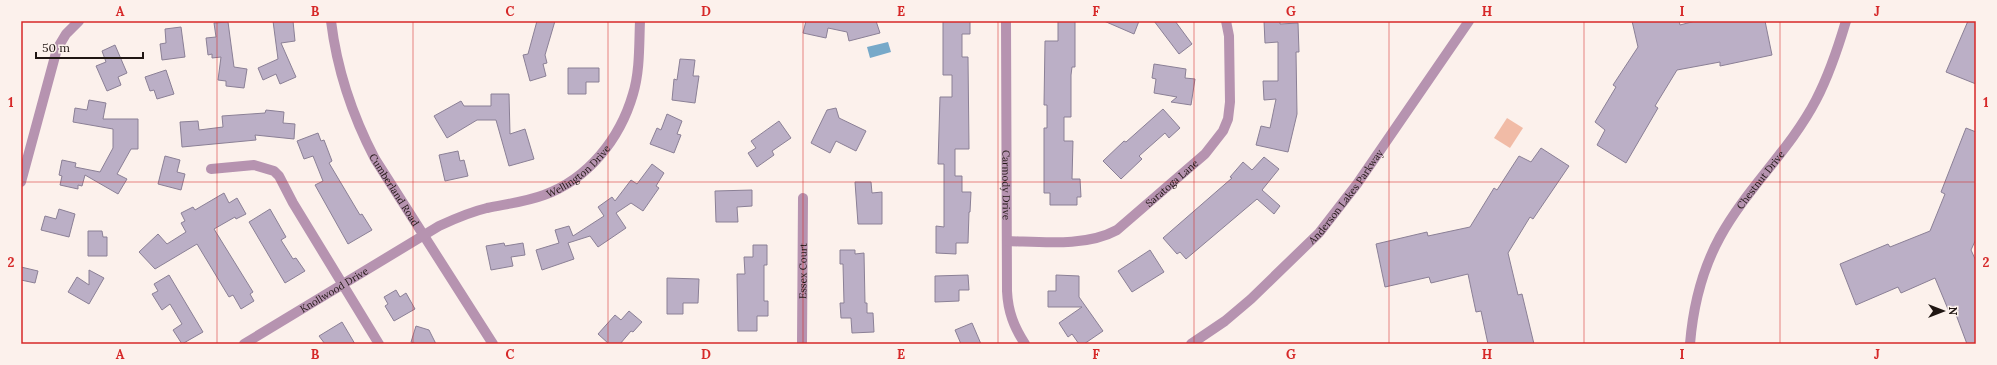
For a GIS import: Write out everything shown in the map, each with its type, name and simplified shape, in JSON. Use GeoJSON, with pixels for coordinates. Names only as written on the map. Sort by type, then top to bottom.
{"type":"FeatureCollection","features":[{"type":"Feature","properties":{"kind":"street"},"geometry":{"type":"LineString","coordinates":[[21,182],[57,50],[66,34],[80,21]]}},
{"type":"Feature","properties":{"kind":"street","name":"Cumberland Road"},"geometry":{"type":"LineString","coordinates":[[331,21],[339,70],[360,130],[375,158],[493,344]]}},
{"type":"Feature","properties":{"kind":"street","name":"Wellington Drive"},"geometry":{"type":"LineString","coordinates":[[423,234],[459,216],[486,208],[517,204],[545,195],[571,181],[593,164],[612,141],[624,119],[634,93],[638,65],[640,21]]}},
{"type":"Feature","properties":{"kind":"street","name":"Carmody Drive"},"geometry":{"type":"LineString","coordinates":[[1006,21],[1007,241],[1009,311],[1015,329],[1026,344]]}},
{"type":"Feature","properties":{"kind":"street","name":"Saratoga Lane"},"geometry":{"type":"LineString","coordinates":[[1007,241],[1083,241],[1096,239],[1108,234],[1117,230],[1204,154],[1220,135],[1228,119],[1230,102],[1230,72],[1229,36],[1226,21]]}},
{"type":"Feature","properties":{"kind":"street","name":"Anderson Lakes Parkway"},"geometry":{"type":"LineString","coordinates":[[1191,344],[1225,321],[1251,299],[1319,233],[1357,184],[1469,21]]}},
{"type":"Feature","properties":{"kind":"street","name":"Chestnut Drive"},"geometry":{"type":"LineString","coordinates":[[1690,344],[1693,313],[1704,274],[1720,237],[1742,204],[1792,138],[1816,100],[1835,59],[1846,21]]}},
{"type":"Feature","properties":{"kind":"street"},"geometry":{"type":"LineString","coordinates":[[211,170],[254,165],[274,171],[282,180],[293,203],[379,344]]}},
{"type":"Feature","properties":{"kind":"street","name":"Essex Court"},"geometry":{"type":"LineString","coordinates":[[802,344],[803,198]]}},
{"type":"Feature","properties":{"kind":"street","name":"Knollwood Drive"},"geometry":{"type":"LineString","coordinates":[[244,344],[423,234]]}},
{"type":"Feature","properties":{"kind":"shaded area"},"geometry":{"type":"Polygon","coordinates":[[[1507,118],[1523,128],[1510,148],[1494,138],[1507,118]]]}},
{"type":"Feature","properties":{"kind":"water"},"geometry":{"type":"Polygon","coordinates":[[[888,42],[891,52],[870,58],[867,47],[888,42]]]}},
{"type":"Feature","properties":{"kind":"building"},"geometry":{"type":"Polygon","coordinates":[[[273,21],[293,21],[295,41],[281,43],[296,77],[280,84],[276,74],[263,80],[258,68],[278,59],[273,21]]]}},
{"type":"Feature","properties":{"kind":"building"},"geometry":{"type":"Polygon","coordinates":[[[537,21],[555,21],[545,55],[547,63],[543,64],[546,76],[530,81],[523,55],[528,54],[537,21]]]}},
{"type":"Feature","properties":{"kind":"building"},"geometry":{"type":"Polygon","coordinates":[[[806,21],[876,21],[880,33],[849,41],[847,32],[828,28],[826,38],[803,33],[806,21]]]}},
{"type":"Feature","properties":{"kind":"building"},"geometry":{"type":"Polygon","coordinates":[[[943,21],[970,21],[970,34],[962,34],[962,57],[968,57],[969,149],[955,149],[955,176],[962,176],[962,192],[971,192],[970,212],[968,243],[956,243],[956,254],[936,253],[936,226],[944,227],[944,164],[938,164],[940,97],[952,97],[952,75],[943,75],[943,21]]]}},
{"type":"Feature","properties":{"kind":"building"},"geometry":{"type":"Polygon","coordinates":[[[1058,21],[1075,21],[1075,67],[1072,67],[1071,75],[1071,117],[1064,117],[1064,141],[1073,141],[1072,179],[1080,179],[1081,197],[1077,197],[1077,205],[1050,205],[1050,193],[1044,193],[1044,128],[1047,128],[1047,105],[1044,105],[1045,41],[1058,41],[1058,21]]]}},
{"type":"Feature","properties":{"kind":"building"},"geometry":{"type":"Polygon","coordinates":[[[1104,21],[1139,21],[1134,34],[1104,21]]]}},
{"type":"Feature","properties":{"kind":"building"},"geometry":{"type":"Polygon","coordinates":[[[1154,21],[1175,21],[1192,44],[1179,54],[1154,21]]]}},
{"type":"Feature","properties":{"kind":"building"},"geometry":{"type":"Polygon","coordinates":[[[1264,21],[1280,21],[1280,24],[1298,23],[1299,52],[1296,52],[1297,114],[1288,152],[1256,145],[1261,126],[1270,128],[1276,99],[1264,100],[1263,81],[1278,81],[1278,42],[1265,43],[1264,21]]]}},
{"type":"Feature","properties":{"kind":"building"},"geometry":{"type":"Polygon","coordinates":[[[1632,21],[1679,21],[1680,25],[1695,21],[1765,21],[1772,55],[1720,66],[1720,62],[1677,70],[1655,106],[1658,108],[1626,163],[1597,145],[1605,130],[1595,122],[1616,87],[1613,85],[1638,47],[1632,21]]]}},
{"type":"Feature","properties":{"kind":"building"},"geometry":{"type":"Polygon","coordinates":[[[1968,21],[1976,21],[1976,84],[1946,72],[1968,21]]]}},
{"type":"Feature","properties":{"kind":"building"},"geometry":{"type":"Polygon","coordinates":[[[228,22],[234,67],[247,69],[244,88],[226,86],[226,81],[218,80],[221,57],[212,58],[212,54],[208,55],[206,38],[216,37],[214,23],[228,22]]]}},
{"type":"Feature","properties":{"kind":"building"},"geometry":{"type":"Polygon","coordinates":[[[181,27],[185,57],[162,60],[160,44],[166,43],[165,29],[181,27]]]}},
{"type":"Feature","properties":{"kind":"building"},"geometry":{"type":"Polygon","coordinates":[[[115,45],[127,73],[118,77],[121,85],[107,91],[96,66],[106,62],[102,51],[115,45]]]}},
{"type":"Feature","properties":{"kind":"building"},"geometry":{"type":"Polygon","coordinates":[[[680,59],[695,60],[693,76],[699,76],[695,103],[672,100],[674,79],[677,80],[680,59]]]}},
{"type":"Feature","properties":{"kind":"building"},"geometry":{"type":"Polygon","coordinates":[[[1154,64],[1186,69],[1185,78],[1195,79],[1191,105],[1171,102],[1177,97],[1154,93],[1156,79],[1152,78],[1154,64]]]}},
{"type":"Feature","properties":{"kind":"building"},"geometry":{"type":"Polygon","coordinates":[[[568,68],[599,68],[599,82],[586,82],[586,94],[568,94],[568,68]]]}},
{"type":"Feature","properties":{"kind":"building"},"geometry":{"type":"Polygon","coordinates":[[[166,70],[174,94],[157,99],[154,90],[150,91],[145,77],[166,70]]]}},
{"type":"Feature","properties":{"kind":"building"},"geometry":{"type":"Polygon","coordinates":[[[491,94],[509,94],[510,134],[525,129],[534,159],[509,166],[496,120],[477,120],[447,138],[434,116],[461,101],[464,106],[491,106],[491,94]]]}},
{"type":"Feature","properties":{"kind":"building"},"geometry":{"type":"Polygon","coordinates":[[[89,100],[106,103],[103,119],[138,119],[138,149],[131,149],[117,174],[127,179],[118,194],[85,175],[82,186],[78,185],[78,189],[60,185],[62,176],[59,175],[62,160],[76,163],[75,167],[100,172],[113,148],[113,129],[73,122],[75,108],[87,110],[89,100]]]}},
{"type":"Feature","properties":{"kind":"building"},"geometry":{"type":"Polygon","coordinates":[[[836,108],[839,118],[866,131],[856,151],[836,141],[830,153],[811,143],[827,110],[836,108]]]}},
{"type":"Feature","properties":{"kind":"building"},"geometry":{"type":"Polygon","coordinates":[[[1163,109],[1180,128],[1169,138],[1165,133],[1139,156],[1142,159],[1121,179],[1103,161],[1124,141],[1126,142],[1163,109]]]}},
{"type":"Feature","properties":{"kind":"building"},"geometry":{"type":"Polygon","coordinates":[[[266,110],[284,112],[283,123],[295,124],[294,139],[255,135],[256,140],[182,147],[180,122],[198,121],[199,130],[223,127],[222,116],[265,113],[266,110]]]}},
{"type":"Feature","properties":{"kind":"building"},"geometry":{"type":"Polygon","coordinates":[[[667,114],[682,121],[677,134],[681,135],[674,153],[650,144],[657,128],[661,130],[667,114]]]}},
{"type":"Feature","properties":{"kind":"building"},"geometry":{"type":"Polygon","coordinates":[[[779,121],[791,138],[772,151],[774,155],[757,167],[748,153],[756,148],[751,141],[779,121]]]}},
{"type":"Feature","properties":{"kind":"building"},"geometry":{"type":"Polygon","coordinates":[[[1966,128],[1976,132],[1976,239],[1971,250],[1976,261],[1976,344],[1967,344],[1955,312],[1950,314],[1935,278],[1901,293],[1898,287],[1856,305],[1840,264],[1888,244],[1890,247],[1930,231],[1945,194],[1941,192],[1966,128]]]}},
{"type":"Feature","properties":{"kind":"building"},"geometry":{"type":"Polygon","coordinates":[[[318,133],[321,141],[324,140],[332,161],[329,163],[360,215],[362,214],[372,230],[348,244],[315,185],[323,181],[313,156],[304,159],[297,141],[318,133]]]}},
{"type":"Feature","properties":{"kind":"building"},"geometry":{"type":"Polygon","coordinates":[[[1541,148],[1569,166],[1533,219],[1530,217],[1508,253],[1518,295],[1522,294],[1534,344],[1488,344],[1481,311],[1476,312],[1468,274],[1431,283],[1429,277],[1385,287],[1376,244],[1427,232],[1428,236],[1470,227],[1494,188],[1497,190],[1519,156],[1531,162],[1541,148]]]}},
{"type":"Feature","properties":{"kind":"building"},"geometry":{"type":"Polygon","coordinates":[[[458,151],[460,161],[464,160],[468,176],[445,181],[439,155],[458,151]]]}},
{"type":"Feature","properties":{"kind":"building"},"geometry":{"type":"Polygon","coordinates":[[[165,156],[180,160],[177,172],[185,174],[181,190],[158,184],[165,156]]]}},
{"type":"Feature","properties":{"kind":"building"},"geometry":{"type":"Polygon","coordinates":[[[1264,157],[1279,169],[1262,190],[1280,206],[1274,214],[1257,199],[1186,259],[1180,252],[1177,254],[1163,238],[1232,178],[1230,177],[1243,162],[1252,170],[1264,157]]]}},
{"type":"Feature","properties":{"kind":"building"},"geometry":{"type":"Polygon","coordinates":[[[652,164],[664,173],[656,186],[659,188],[643,211],[631,203],[616,213],[626,228],[598,247],[590,236],[568,243],[574,259],[542,270],[536,250],[559,243],[555,230],[569,226],[573,236],[604,216],[598,207],[612,197],[615,201],[631,180],[637,184],[652,164]]]}},
{"type":"Feature","properties":{"kind":"building"},"geometry":{"type":"Polygon","coordinates":[[[855,182],[871,182],[872,193],[882,192],[882,224],[858,224],[855,182]]]}},
{"type":"Feature","properties":{"kind":"building"},"geometry":{"type":"Polygon","coordinates":[[[752,190],[752,206],[737,207],[738,222],[716,222],[715,191],[752,190]]]}},
{"type":"Feature","properties":{"kind":"building"},"geometry":{"type":"Polygon","coordinates":[[[224,193],[229,203],[237,198],[246,214],[236,219],[235,217],[214,229],[253,292],[250,294],[254,301],[241,309],[233,295],[229,297],[197,244],[155,269],[139,252],[158,234],[167,244],[186,232],[181,223],[185,221],[181,213],[193,207],[195,210],[224,193]]]}},
{"type":"Feature","properties":{"kind":"building"},"geometry":{"type":"Polygon","coordinates":[[[59,209],[75,214],[69,237],[41,230],[45,216],[56,219],[59,209]]]}},
{"type":"Feature","properties":{"kind":"building"},"geometry":{"type":"Polygon","coordinates":[[[270,209],[286,237],[281,240],[293,259],[296,258],[305,271],[285,283],[249,222],[270,209]]]}},
{"type":"Feature","properties":{"kind":"building"},"geometry":{"type":"Polygon","coordinates":[[[88,231],[102,231],[103,237],[107,237],[107,256],[88,256],[88,231]]]}},
{"type":"Feature","properties":{"kind":"building"},"geometry":{"type":"Polygon","coordinates":[[[504,243],[505,246],[523,243],[525,255],[511,257],[513,266],[491,270],[486,246],[504,243]]]}},
{"type":"Feature","properties":{"kind":"building"},"geometry":{"type":"Polygon","coordinates":[[[753,245],[767,245],[767,265],[764,265],[764,301],[768,301],[768,316],[757,316],[757,331],[738,331],[737,274],[745,274],[744,257],[753,257],[753,245]]]}},
{"type":"Feature","properties":{"kind":"building"},"geometry":{"type":"Polygon","coordinates":[[[840,250],[855,250],[855,254],[864,253],[865,303],[867,303],[867,313],[873,313],[874,332],[852,333],[851,318],[841,318],[840,303],[844,303],[843,264],[840,264],[840,250]]]}},
{"type":"Feature","properties":{"kind":"building"},"geometry":{"type":"Polygon","coordinates":[[[1150,250],[1164,272],[1132,292],[1118,271],[1150,250]]]}},
{"type":"Feature","properties":{"kind":"building"},"geometry":{"type":"Polygon","coordinates":[[[21,267],[38,271],[35,283],[21,280],[21,267]]]}},
{"type":"Feature","properties":{"kind":"building"},"geometry":{"type":"Polygon","coordinates":[[[89,270],[104,278],[89,304],[68,292],[77,277],[89,285],[89,270]]]}},
{"type":"Feature","properties":{"kind":"building"},"geometry":{"type":"Polygon","coordinates":[[[169,275],[203,332],[182,344],[173,330],[182,324],[170,304],[162,310],[152,294],[158,291],[154,284],[169,275]]]}},
{"type":"Feature","properties":{"kind":"building"},"geometry":{"type":"Polygon","coordinates":[[[968,275],[969,290],[959,290],[959,301],[935,302],[935,276],[968,275]]]}},
{"type":"Feature","properties":{"kind":"building"},"geometry":{"type":"Polygon","coordinates":[[[1056,275],[1079,276],[1079,297],[1103,331],[1084,344],[1079,344],[1072,334],[1068,337],[1059,323],[1082,307],[1048,307],[1048,291],[1056,291],[1056,275]]]}},
{"type":"Feature","properties":{"kind":"building"},"geometry":{"type":"Polygon","coordinates":[[[667,278],[699,279],[698,303],[683,303],[683,314],[667,314],[667,278]]]}},
{"type":"Feature","properties":{"kind":"building"},"geometry":{"type":"Polygon","coordinates":[[[396,290],[400,297],[406,293],[415,309],[394,321],[385,306],[388,304],[384,297],[396,290]]]}},
{"type":"Feature","properties":{"kind":"building"},"geometry":{"type":"Polygon","coordinates":[[[629,311],[642,322],[633,332],[631,331],[620,344],[609,344],[598,334],[615,315],[621,320],[629,311]]]}},
{"type":"Feature","properties":{"kind":"building"},"geometry":{"type":"Polygon","coordinates":[[[342,322],[355,344],[325,344],[319,336],[342,322]]]}},
{"type":"Feature","properties":{"kind":"building"},"geometry":{"type":"Polygon","coordinates":[[[972,323],[981,344],[961,344],[955,330],[972,323]]]}},
{"type":"Feature","properties":{"kind":"building"},"geometry":{"type":"Polygon","coordinates":[[[416,326],[429,330],[436,344],[417,344],[411,342],[416,326]]]}}]}
